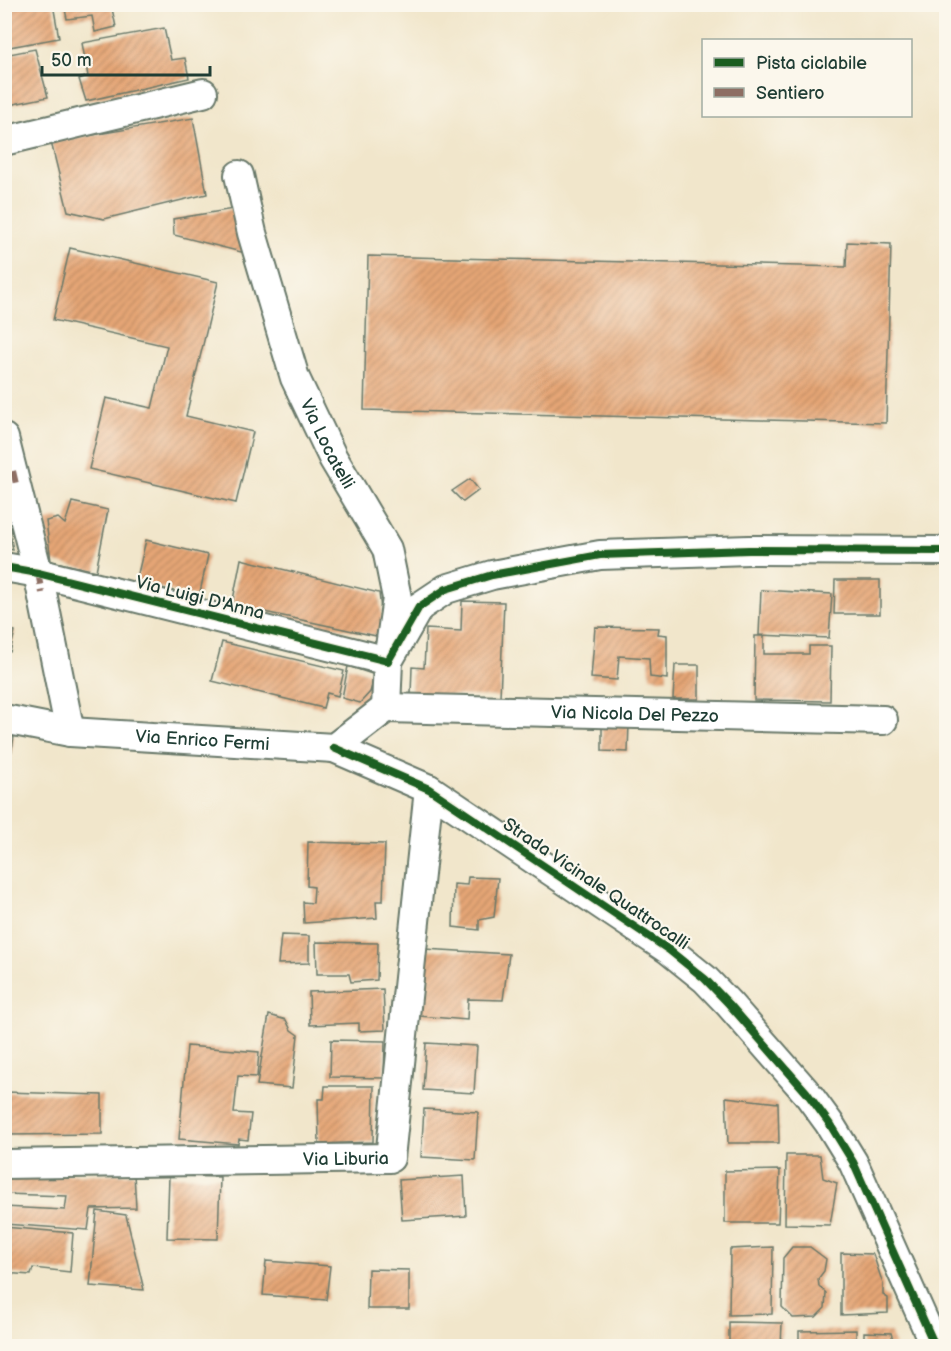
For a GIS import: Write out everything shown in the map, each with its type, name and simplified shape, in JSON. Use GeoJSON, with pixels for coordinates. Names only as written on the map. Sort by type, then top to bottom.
{"type":"FeatureCollection","features":[{"type":"Feature","properties":{"kind":"street"},"geometry":{"type":"LineString","coordinates":[[4,141],[203,93]]}},
{"type":"Feature","properties":{"kind":"street","name":"Via Locatelli"},"geometry":{"type":"LineString","coordinates":[[238,175],[252,233],[295,378],[333,458],[387,549],[397,598],[388,661],[386,708]]}},
{"type":"Feature","properties":{"kind":"street"},"geometry":{"type":"LineString","coordinates":[[4,438],[40,583],[70,732]]}},
{"type":"Feature","properties":{"kind":"street"},"geometry":{"type":"LineString","coordinates":[[388,661],[419,607],[446,589],[492,575],[600,555],[749,550],[946,550]]}},
{"type":"Feature","properties":{"kind":"street","name":"Via Luigi D'Anna"},"geometry":{"type":"LineString","coordinates":[[4,567],[40,583],[388,661]]}},
{"type":"Feature","properties":{"kind":"street"},"geometry":{"type":"LineString","coordinates":[[334,748],[386,708]]}},
{"type":"Feature","properties":{"kind":"street","name":"Via Nicola Del Pezzo"},"geometry":{"type":"LineString","coordinates":[[386,708],[883,720]]}},
{"type":"Feature","properties":{"kind":"street","name":"Via Enrico Fermi"},"geometry":{"type":"LineString","coordinates":[[4,719],[70,732],[334,748]]}},
{"type":"Feature","properties":{"kind":"street","name":"Strada Vicinale Quattrocalli"},"geometry":{"type":"LineString","coordinates":[[334,748],[429,789],[669,950],[705,979],[807,1093],[854,1162],[935,1347]]}},
{"type":"Feature","properties":{"kind":"street","name":"Via Liburia"},"geometry":{"type":"LineString","coordinates":[[4,1164],[390,1158],[429,789]]}},
{"type":"Feature","properties":{"kind":"building"},"geometry":{"type":"Polygon","coordinates":[[[4,4],[53,4],[59,38],[4,48],[4,4]]]}},
{"type":"Feature","properties":{"kind":"building"},"geometry":{"type":"Polygon","coordinates":[[[64,4],[111,4],[116,27],[95,32],[92,16],[67,19],[64,4]]]}},
{"type":"Feature","properties":{"kind":"building"},"geometry":{"type":"Polygon","coordinates":[[[164,28],[171,60],[185,58],[189,78],[86,101],[79,79],[88,76],[82,43],[164,28]]]}},
{"type":"Feature","properties":{"kind":"building"},"geometry":{"type":"Polygon","coordinates":[[[35,49],[48,97],[4,106],[4,55],[35,49]]]}},
{"type":"Feature","properties":{"kind":"building"},"geometry":{"type":"Polygon","coordinates":[[[193,118],[207,194],[104,219],[68,211],[51,142],[193,118]]]}},
{"type":"Feature","properties":{"kind":"building"},"geometry":{"type":"Polygon","coordinates":[[[233,209],[245,253],[174,235],[173,219],[233,209]]]}},
{"type":"Feature","properties":{"kind":"building"},"geometry":{"type":"Polygon","coordinates":[[[847,242],[891,244],[886,423],[364,410],[368,256],[846,267],[847,242]]]}},
{"type":"Feature","properties":{"kind":"building"},"geometry":{"type":"Polygon","coordinates":[[[70,248],[218,282],[186,416],[253,432],[236,503],[89,469],[106,398],[152,408],[167,346],[53,320],[70,248]]]}},
{"type":"Feature","properties":{"kind":"building"},"geometry":{"type":"Polygon","coordinates":[[[470,479],[479,490],[463,502],[452,491],[470,479]]]}},
{"type":"Feature","properties":{"kind":"building"},"geometry":{"type":"Polygon","coordinates":[[[72,502],[108,510],[96,571],[51,561],[46,521],[58,518],[65,524],[72,502]]]}},
{"type":"Feature","properties":{"kind":"building"},"geometry":{"type":"Polygon","coordinates":[[[4,511],[6,511],[13,550],[4,548],[4,511]]]}},
{"type":"Feature","properties":{"kind":"building"},"geometry":{"type":"Polygon","coordinates":[[[146,540],[208,555],[199,597],[136,582],[146,540]]]}},
{"type":"Feature","properties":{"kind":"building"},"geometry":{"type":"Polygon","coordinates":[[[241,559],[379,593],[383,626],[381,637],[232,605],[241,559]]]}},
{"type":"Feature","properties":{"kind":"building"},"geometry":{"type":"Polygon","coordinates":[[[835,580],[880,580],[880,614],[834,614],[835,580]]]}},
{"type":"Feature","properties":{"kind":"building"},"geometry":{"type":"Polygon","coordinates":[[[761,590],[832,594],[829,638],[759,635],[761,590]]]}},
{"type":"Feature","properties":{"kind":"building"},"geometry":{"type":"Polygon","coordinates":[[[462,601],[504,602],[500,697],[411,694],[412,667],[424,668],[426,629],[461,631],[462,601]]]}},
{"type":"Feature","properties":{"kind":"building"},"geometry":{"type":"Polygon","coordinates":[[[4,621],[8,629],[15,631],[10,652],[4,652],[4,621]]]}},
{"type":"Feature","properties":{"kind":"building"},"geometry":{"type":"Polygon","coordinates":[[[595,627],[659,628],[658,634],[667,635],[667,679],[650,677],[649,658],[619,656],[617,680],[591,678],[595,627]]]}},
{"type":"Feature","properties":{"kind":"building"},"geometry":{"type":"Polygon","coordinates":[[[755,636],[764,636],[764,654],[809,654],[809,646],[831,646],[830,701],[754,700],[755,636]]]}},
{"type":"Feature","properties":{"kind":"building"},"geometry":{"type":"Polygon","coordinates":[[[222,642],[344,671],[338,696],[327,693],[323,708],[212,681],[222,642]]]}},
{"type":"Feature","properties":{"kind":"building"},"geometry":{"type":"Polygon","coordinates":[[[675,665],[699,665],[699,699],[673,699],[675,665]]]}},
{"type":"Feature","properties":{"kind":"building"},"geometry":{"type":"Polygon","coordinates":[[[348,666],[375,675],[370,692],[360,703],[342,698],[348,666]]]}},
{"type":"Feature","properties":{"kind":"building"},"geometry":{"type":"Polygon","coordinates":[[[629,723],[628,752],[602,751],[602,724],[629,723]]]}},
{"type":"Feature","properties":{"kind":"building"},"geometry":{"type":"Polygon","coordinates":[[[4,736],[14,737],[6,784],[4,784],[4,736]]]}},
{"type":"Feature","properties":{"kind":"building"},"geometry":{"type":"Polygon","coordinates":[[[308,842],[385,844],[383,901],[376,901],[377,918],[304,923],[303,902],[313,903],[314,887],[307,886],[308,842]]]}},
{"type":"Feature","properties":{"kind":"building"},"geometry":{"type":"Polygon","coordinates":[[[468,877],[498,878],[494,917],[479,920],[479,930],[453,927],[454,884],[467,885],[468,877]]]}},
{"type":"Feature","properties":{"kind":"building"},"geometry":{"type":"Polygon","coordinates":[[[281,935],[309,936],[309,963],[278,964],[281,935]]]}},
{"type":"Feature","properties":{"kind":"building"},"geometry":{"type":"Polygon","coordinates":[[[316,942],[378,943],[377,980],[351,982],[349,974],[317,974],[316,942]]]}},
{"type":"Feature","properties":{"kind":"building"},"geometry":{"type":"Polygon","coordinates":[[[424,949],[509,954],[503,1000],[468,999],[467,1020],[420,1016],[424,949]]]}},
{"type":"Feature","properties":{"kind":"building"},"geometry":{"type":"Polygon","coordinates":[[[383,989],[385,1030],[359,1031],[359,1023],[310,1025],[309,992],[383,989]]]}},
{"type":"Feature","properties":{"kind":"building"},"geometry":{"type":"Polygon","coordinates":[[[269,1015],[286,1020],[291,1030],[298,1035],[292,1088],[257,1085],[269,1015]]]}},
{"type":"Feature","properties":{"kind":"building"},"geometry":{"type":"Polygon","coordinates":[[[331,1040],[385,1041],[384,1078],[330,1077],[331,1040]]]}},
{"type":"Feature","properties":{"kind":"building"},"geometry":{"type":"Polygon","coordinates":[[[426,1043],[477,1046],[474,1093],[423,1090],[426,1043]]]}},
{"type":"Feature","properties":{"kind":"building"},"geometry":{"type":"Polygon","coordinates":[[[187,1046],[259,1052],[257,1077],[238,1076],[234,1113],[251,1114],[248,1140],[239,1139],[238,1144],[179,1139],[187,1046]]]}},
{"type":"Feature","properties":{"kind":"building"},"geometry":{"type":"Polygon","coordinates":[[[325,1086],[374,1086],[373,1142],[319,1144],[318,1099],[324,1099],[325,1086]]]}},
{"type":"Feature","properties":{"kind":"building"},"geometry":{"type":"Polygon","coordinates":[[[5,1092],[102,1095],[102,1134],[5,1135],[5,1092]]]}},
{"type":"Feature","properties":{"kind":"building"},"geometry":{"type":"Polygon","coordinates":[[[726,1097],[778,1103],[779,1143],[728,1143],[726,1097]]]}},
{"type":"Feature","properties":{"kind":"building"},"geometry":{"type":"Polygon","coordinates":[[[424,1109],[478,1112],[475,1160],[421,1157],[424,1109]]]}},
{"type":"Feature","properties":{"kind":"building"},"geometry":{"type":"Polygon","coordinates":[[[786,1155],[820,1155],[823,1178],[837,1183],[830,1225],[785,1224],[786,1155]]]}},
{"type":"Feature","properties":{"kind":"building"},"geometry":{"type":"Polygon","coordinates":[[[780,1170],[778,1223],[725,1223],[725,1171],[780,1170]]]}},
{"type":"Feature","properties":{"kind":"building"},"geometry":{"type":"Polygon","coordinates":[[[134,1174],[136,1208],[91,1209],[88,1230],[4,1224],[4,1207],[65,1210],[67,1196],[4,1194],[5,1175],[134,1174]]]}},
{"type":"Feature","properties":{"kind":"building"},"geometry":{"type":"Polygon","coordinates":[[[169,1176],[220,1177],[218,1239],[167,1238],[169,1176]]]}},
{"type":"Feature","properties":{"kind":"building"},"geometry":{"type":"Polygon","coordinates":[[[464,1176],[466,1216],[402,1220],[399,1180],[464,1176]]]}},
{"type":"Feature","properties":{"kind":"building"},"geometry":{"type":"Polygon","coordinates":[[[97,1211],[126,1215],[144,1290],[90,1286],[97,1211]]]}},
{"type":"Feature","properties":{"kind":"building"},"geometry":{"type":"Polygon","coordinates":[[[4,1227],[73,1233],[70,1272],[33,1268],[31,1275],[4,1273],[4,1227]]]}},
{"type":"Feature","properties":{"kind":"building"},"geometry":{"type":"Polygon","coordinates":[[[773,1247],[772,1314],[729,1315],[730,1249],[773,1247]]]}},
{"type":"Feature","properties":{"kind":"building"},"geometry":{"type":"Polygon","coordinates":[[[792,1247],[810,1247],[826,1259],[824,1271],[818,1279],[819,1286],[826,1293],[825,1308],[816,1317],[793,1318],[782,1307],[783,1258],[792,1247]]]}},
{"type":"Feature","properties":{"kind":"building"},"geometry":{"type":"Polygon","coordinates":[[[841,1253],[873,1254],[883,1284],[883,1295],[888,1298],[888,1313],[841,1315],[841,1253]]]}},
{"type":"Feature","properties":{"kind":"building"},"geometry":{"type":"Polygon","coordinates":[[[266,1261],[330,1266],[326,1300],[263,1295],[266,1261]]]}},
{"type":"Feature","properties":{"kind":"building"},"geometry":{"type":"Polygon","coordinates":[[[368,1269],[409,1270],[409,1309],[367,1309],[368,1269]]]}},
{"type":"Feature","properties":{"kind":"building"},"geometry":{"type":"Polygon","coordinates":[[[729,1322],[782,1323],[781,1346],[729,1346],[729,1322]]]}},
{"type":"Feature","properties":{"kind":"building"},"geometry":{"type":"Polygon","coordinates":[[[856,1330],[856,1346],[799,1346],[799,1331],[856,1330]]]}},
{"type":"Feature","properties":{"kind":"building"},"geometry":{"type":"Polygon","coordinates":[[[864,1332],[891,1333],[895,1346],[864,1346],[864,1332]]]}},
{"type":"Feature","properties":{"kind":"marked path"},"geometry":{"type":"LineString","coordinates":[[13,471],[16,484]]}},
{"type":"Feature","properties":{"kind":"marked path"},"geometry":{"type":"LineString","coordinates":[[38,573],[42,593]]}},
{"type":"Feature","properties":{"kind":"cycle path"},"geometry":{"type":"LineString","coordinates":[[4,567],[38,573],[388,661],[419,607],[446,589],[492,575],[600,555],[749,550],[946,551]]}},
{"type":"Feature","properties":{"kind":"cycle path"},"geometry":{"type":"LineString","coordinates":[[334,748],[429,789],[669,950],[705,979],[807,1093],[829,1123],[853,1162],[935,1346]]}}]}
